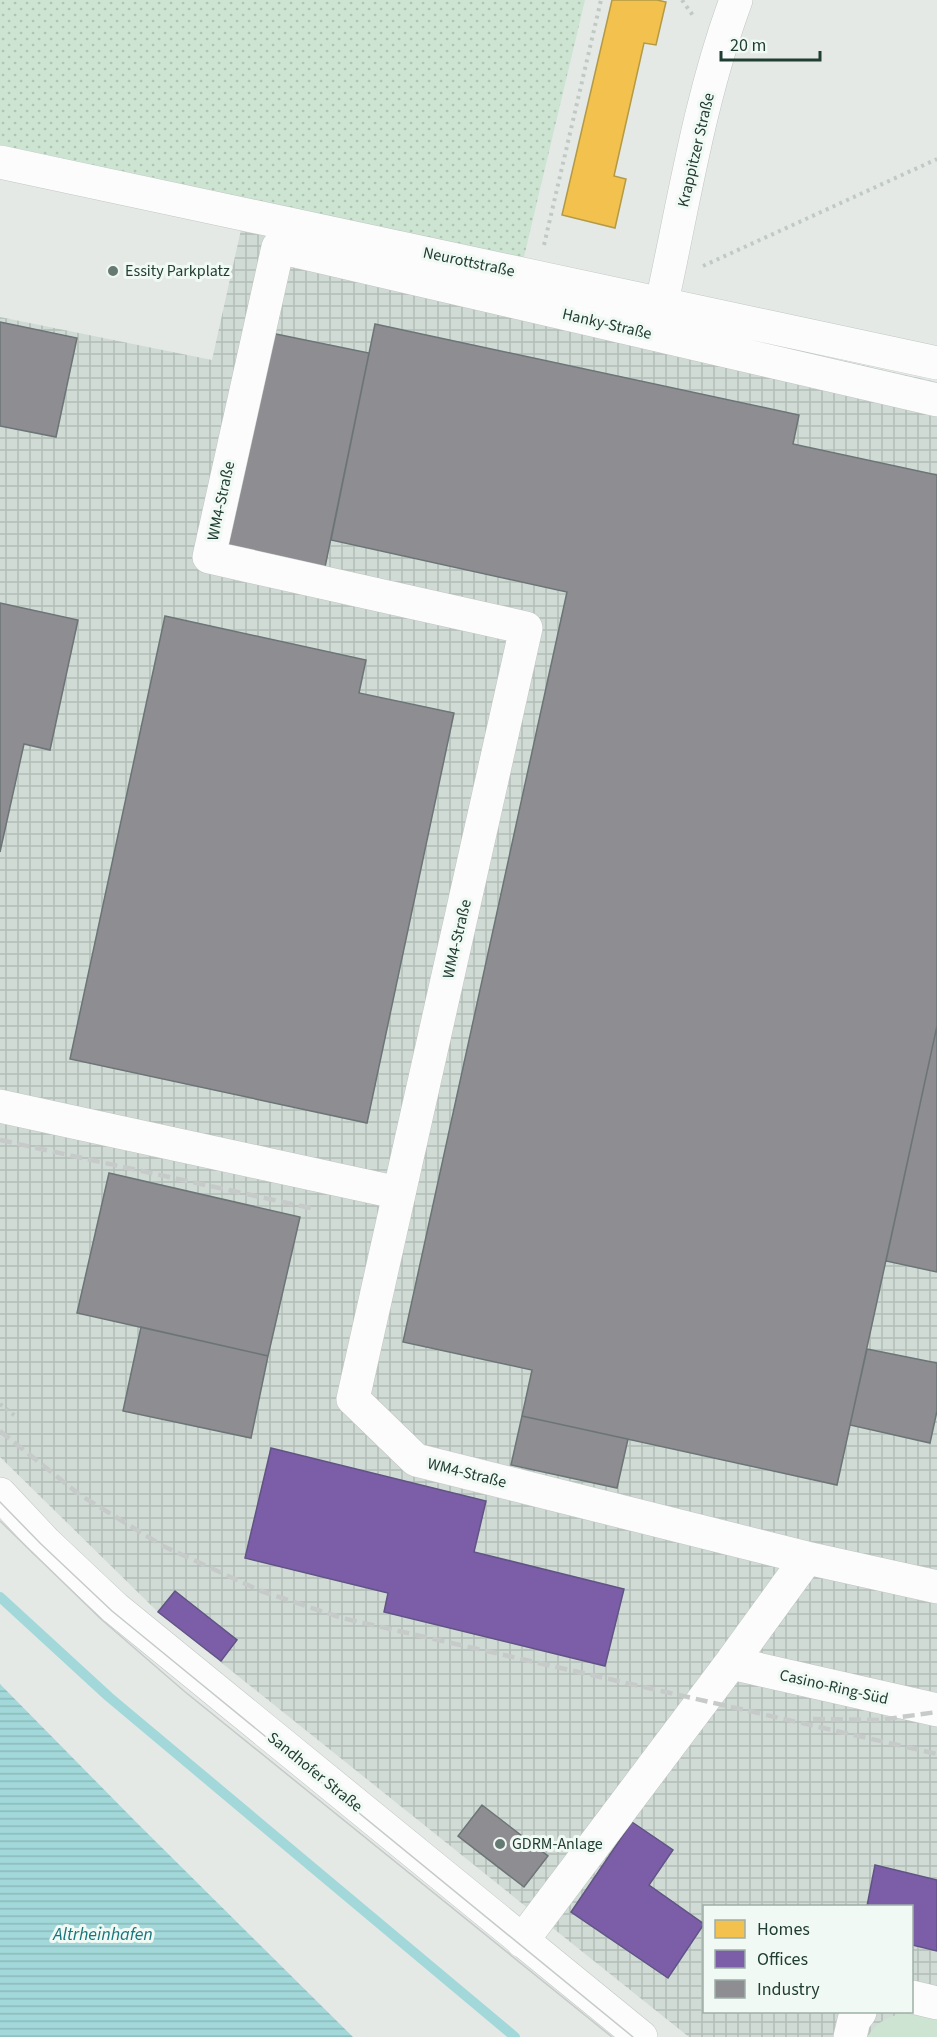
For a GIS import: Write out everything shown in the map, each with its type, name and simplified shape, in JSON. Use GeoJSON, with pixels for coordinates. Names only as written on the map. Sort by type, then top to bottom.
{"type":"FeatureCollection","features":[{"type":"Feature","properties":{"kind":"street","name":"Krappitzer Straße"},"geometry":{"type":"LineString","coordinates":[[664,293],[721,40],[736,0]]}},
{"type":"Feature","properties":{"kind":"street","name":"Neurottstraße"},"geometry":{"type":"LineString","coordinates":[[0,162],[228,212],[664,293],[937,363]]}},
{"type":"Feature","properties":{"kind":"street","name":"Hanky-Straße"},"geometry":{"type":"LineString","coordinates":[[278,247],[937,400]]}},
{"type":"Feature","properties":{"kind":"street","name":"WM4-Straße"},"geometry":{"type":"LineString","coordinates":[[278,247],[209,557],[526,628],[353,1399],[416,1460],[807,1558]]}},
{"type":"Feature","properties":{"kind":"street"},"geometry":{"type":"LineString","coordinates":[[0,1106],[399,1193]]}},
{"type":"Feature","properties":{"kind":"street","name":"Sandhofer Straße"},"geometry":{"type":"LineString","coordinates":[[0,1494],[45,1542],[115,1608],[641,2037]]}},
{"type":"Feature","properties":{"kind":"street"},"geometry":{"type":"LineString","coordinates":[[522,1941],[807,1558],[937,1587]]}},
{"type":"Feature","properties":{"kind":"street","name":"Casino-Ring-Süd"},"geometry":{"type":"LineString","coordinates":[[730,1663],[937,1710]]}},
{"type":"Feature","properties":{"kind":"street"},"geometry":{"type":"LineString","coordinates":[[913,1997],[937,2003]]}},
{"type":"Feature","properties":{"kind":"street"},"geometry":{"type":"LineString","coordinates":[[850,2037],[854,2020],[859,2013]]}},
{"type":"Feature","properties":{"kind":"path"},"geometry":{"type":"LineString","coordinates":[[541,255],[600,0]]}},
{"type":"Feature","properties":{"kind":"path"},"geometry":{"type":"LineString","coordinates":[[664,293],[937,159]]}},
{"type":"Feature","properties":{"kind":"path"},"geometry":{"type":"LineString","coordinates":[[216,268],[231,272]]}},
{"type":"Feature","properties":{"kind":"path"},"geometry":{"type":"LineString","coordinates":[[0,1404],[18,1418]]}},
{"type":"Feature","properties":{"kind":"shaded area"},"geometry":{"type":"Polygon","coordinates":[[[242,225],[937,382],[937,2037],[689,2037],[158,1612],[0,1457],[0,317],[212,360],[242,225]]]}},
{"type":"Feature","properties":{"kind":"green space"},"geometry":{"type":"Polygon","coordinates":[[[0,0],[585,0],[523,261],[0,147],[0,0]]]}},
{"type":"Feature","properties":{"kind":"green space"},"geometry":{"type":"Polygon","coordinates":[[[913,2011],[937,2017],[937,2037],[868,2037],[876,2026],[893,2016],[913,2011]]]}},
{"type":"Feature","properties":{"kind":"water","name":"Altrheinhafen"},"geometry":{"type":"Polygon","coordinates":[[[0,1684],[136,1822],[353,2037],[0,2037],[0,1684]]]}},
{"type":"Feature","properties":{"kind":"building: Homes"},"geometry":{"type":"Polygon","coordinates":[[[612,0],[666,2],[656,45],[644,43],[614,176],[626,179],[615,228],[562,215],[612,0]]]}},
{"type":"Feature","properties":{"kind":"building: Offices"},"geometry":{"type":"Polygon","coordinates":[[[271,1448],[486,1501],[474,1552],[624,1589],[605,1666],[384,1612],[388,1593],[245,1558],[271,1448]]]}},
{"type":"Feature","properties":{"kind":"building: Offices"},"geometry":{"type":"Polygon","coordinates":[[[175,1591],[237,1640],[221,1661],[158,1612],[175,1591]]]}},
{"type":"Feature","properties":{"kind":"building: Offices"},"geometry":{"type":"Polygon","coordinates":[[[632,1822],[673,1850],[649,1885],[703,1926],[668,1978],[571,1912],[632,1822]]]}},
{"type":"Feature","properties":{"kind":"building: Offices"},"geometry":{"type":"Polygon","coordinates":[[[875,1865],[937,1880],[937,1951],[913,1945],[913,1905],[867,1905],[875,1865]]]}},
{"type":"Feature","properties":{"kind":"building: Industry"},"geometry":{"type":"Polygon","coordinates":[[[0,322],[77,338],[56,437],[0,426],[0,322]]]}},
{"type":"Feature","properties":{"kind":"building: Industry"},"geometry":{"type":"Polygon","coordinates":[[[375,324],[799,415],[793,444],[937,475],[937,1026],[837,1485],[522,1416],[532,1370],[403,1342],[567,592],[331,540],[375,324]]]}},
{"type":"Feature","properties":{"kind":"building: Industry"},"geometry":{"type":"Polygon","coordinates":[[[271,333],[369,353],[324,572],[227,552],[271,333]]]}},
{"type":"Feature","properties":{"kind":"building: Industry"},"geometry":{"type":"Polygon","coordinates":[[[0,603],[78,620],[50,750],[24,744],[0,852],[0,603]]]}},
{"type":"Feature","properties":{"kind":"building: Industry"},"geometry":{"type":"Polygon","coordinates":[[[165,616],[366,660],[359,693],[454,713],[367,1123],[70,1059],[165,616]]]}},
{"type":"Feature","properties":{"kind":"building: Industry"},"geometry":{"type":"Polygon","coordinates":[[[937,1026],[937,1272],[886,1261],[937,1026]]]}},
{"type":"Feature","properties":{"kind":"building: Industry"},"geometry":{"type":"Polygon","coordinates":[[[109,1173],[300,1217],[268,1356],[77,1313],[109,1173]]]}},
{"type":"Feature","properties":{"kind":"building: Industry"},"geometry":{"type":"Polygon","coordinates":[[[141,1327],[268,1356],[251,1438],[123,1411],[141,1327]]]}},
{"type":"Feature","properties":{"kind":"building: Industry"},"geometry":{"type":"Polygon","coordinates":[[[867,1349],[937,1363],[937,1411],[930,1443],[850,1425],[867,1349]]]}},
{"type":"Feature","properties":{"kind":"building: Industry"},"geometry":{"type":"Polygon","coordinates":[[[522,1416],[628,1439],[617,1488],[511,1465],[522,1416]]]}},
{"type":"Feature","properties":{"kind":"building: Industry","name":"GDRM-Anlage"},"geometry":{"type":"Polygon","coordinates":[[[482,1805],[548,1856],[524,1887],[458,1836],[482,1805]]]}},
{"type":"Feature","properties":{"kind":"waterway"},"geometry":{"type":"LineString","coordinates":[[0,1597],[109,1697],[515,2037]]}},
{"type":"Feature","properties":{"kind":"tram line"},"geometry":{"type":"LineString","coordinates":[[0,1502],[112,1611],[633,2037]]}},
{"type":"Feature","properties":{"kind":"tram line"},"geometry":{"type":"LineString","coordinates":[[0,1521],[102,1620],[184,1691],[612,2037]]}},
{"type":"Feature","properties":{"kind":"railway"},"geometry":{"type":"LineString","coordinates":[[0,1140],[315,1209]]}},
{"type":"Feature","properties":{"kind":"railway"},"geometry":{"type":"LineString","coordinates":[[0,1431],[80,1495],[163,1546],[261,1591],[342,1618],[937,1754]]}},
{"type":"Feature","properties":{"kind":"railway"},"geometry":{"type":"LineString","coordinates":[[813,1719],[880,1720],[937,1712]]}},
{"type":"Feature","properties":{"kind":"place","name":"Essity Parkplatz"},"geometry":{"type":"Point","coordinates":[113,271]}},
{"type":"Feature","properties":{"kind":"place","name":"GDRM-Anlage"},"geometry":{"type":"Point","coordinates":[500,1844]}}]}
